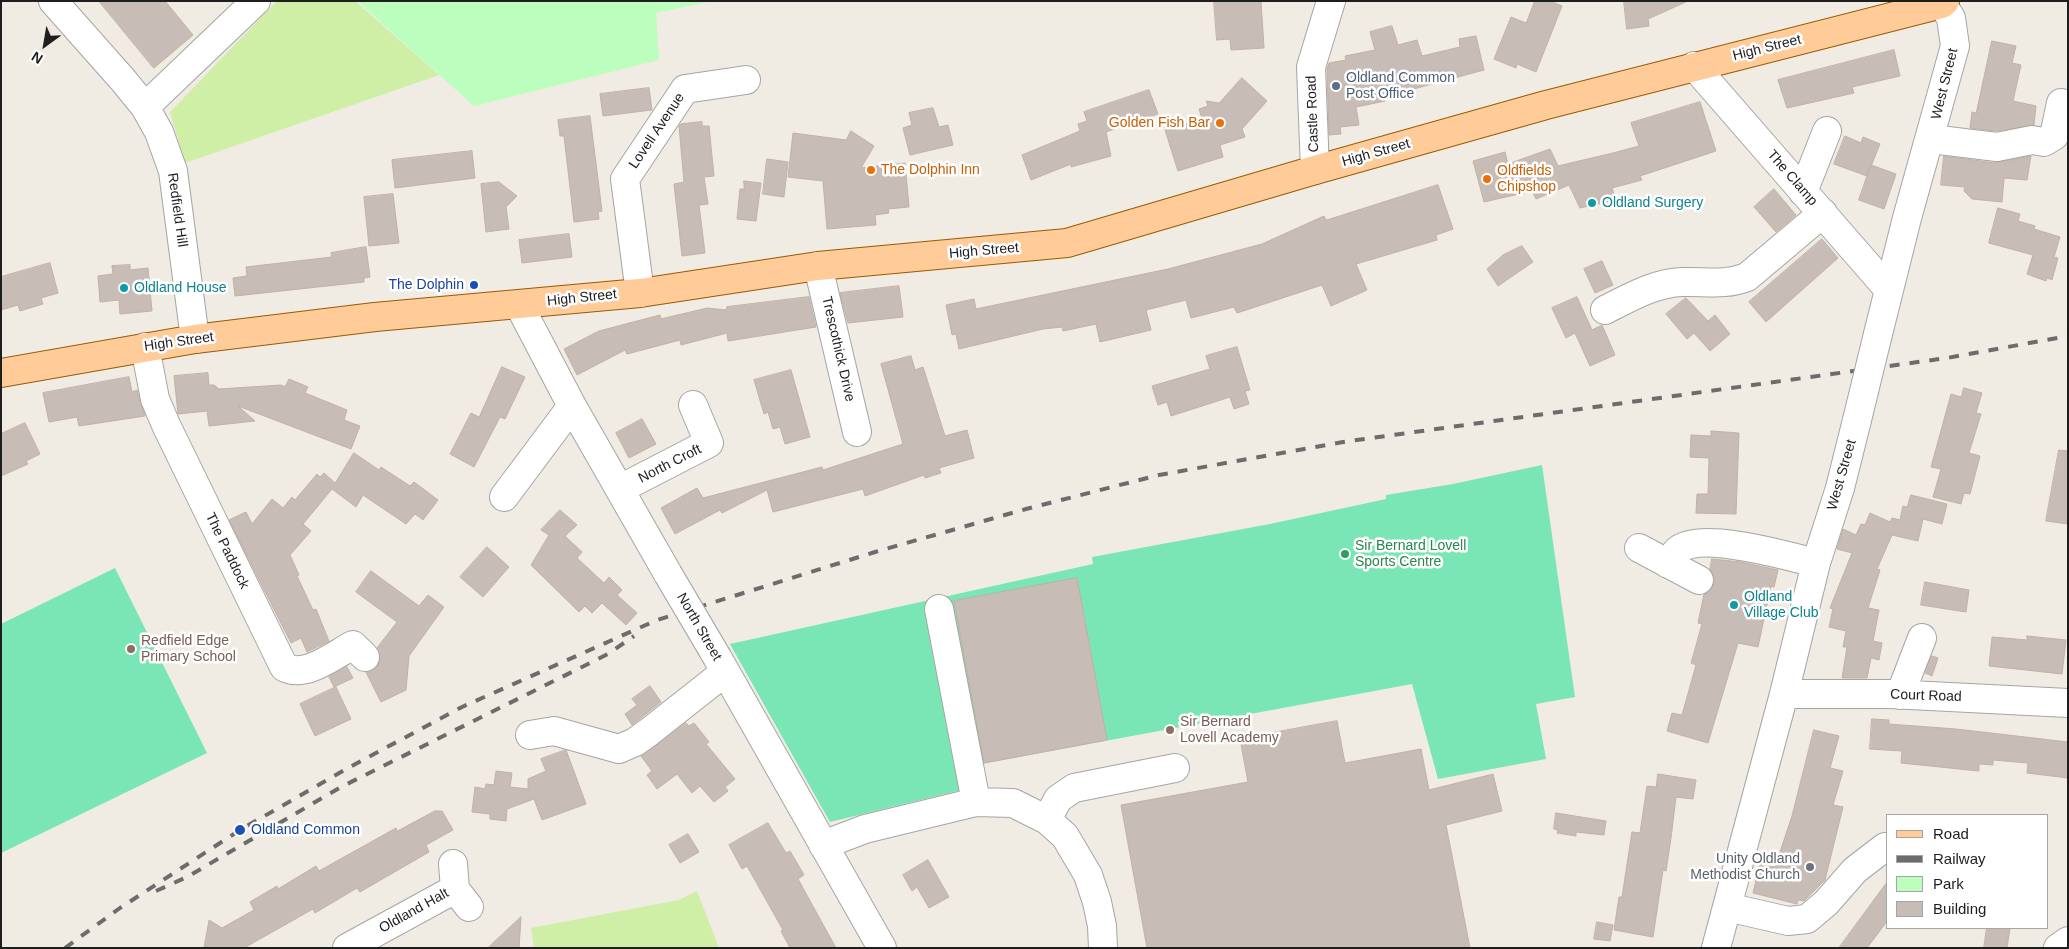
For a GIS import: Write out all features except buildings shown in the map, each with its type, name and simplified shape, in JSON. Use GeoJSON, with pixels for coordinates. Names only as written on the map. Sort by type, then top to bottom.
{"type":"FeatureCollection","features":[{"type":"Feature","properties":{"kind":"main road","name":"High Street"},"geometry":{"type":"LineString","coordinates":[[1,373],[195,339],[375,317],[640,293],[818,266],[1067,243],[1315,170],[1694,66],[1944,3]]}},
{"type":"Feature","properties":{"kind":"street"},"geometry":{"type":"LineString","coordinates":[[145,108],[256,1]]}},
{"type":"Feature","properties":{"kind":"street","name":"Castle Road"},"geometry":{"type":"LineString","coordinates":[[1315,170],[1311,67],[1331,1]]}},
{"type":"Feature","properties":{"kind":"street","name":"Redfield Hill"},"geometry":{"type":"LineString","coordinates":[[54,2],[145,108],[158,132],[173,171],[195,339]]}},
{"type":"Feature","properties":{"kind":"street","name":"West Street"},"geometry":{"type":"LineString","coordinates":[[1716,948],[1784,694],[1816,562],[1840,488],[1858,420],[1907,218],[1931,139],[1955,46],[1952,18],[1944,3]]}},
{"type":"Feature","properties":{"kind":"street","name":"The Clamp"},"geometry":{"type":"LineString","coordinates":[[1694,66],[1889,290]]}},
{"type":"Feature","properties":{"kind":"street","name":"Lovell Avenue"},"geometry":{"type":"LineString","coordinates":[[640,293],[624,179],[685,89],[746,80]]}},
{"type":"Feature","properties":{"kind":"street"},"geometry":{"type":"LineString","coordinates":[[1931,139],[1997,147],[2032,140],[2044,142],[2054,136],[2061,103]]}},
{"type":"Feature","properties":{"kind":"street"},"geometry":{"type":"LineString","coordinates":[[1803,192],[1827,131]]}},
{"type":"Feature","properties":{"kind":"street"},"geometry":{"type":"LineString","coordinates":[[1605,310],[1648,289],[1665,285],[1681,282],[1733,283],[1747,277],[1823,214]]}},
{"type":"Feature","properties":{"kind":"street","name":"Trescothick Drive"},"geometry":{"type":"LineString","coordinates":[[818,266],[857,432]]}},
{"type":"Feature","properties":{"kind":"street","name":"North Street"},"geometry":{"type":"LineString","coordinates":[[519,304],[572,406],[882,948]]}},
{"type":"Feature","properties":{"kind":"street","name":"The Paddock"},"geometry":{"type":"LineString","coordinates":[[145,347],[155,399],[170,434],[284,667],[302,681],[353,645],[365,657]]}},
{"type":"Feature","properties":{"kind":"street","name":"North Croft"},"geometry":{"type":"LineString","coordinates":[[620,490],[709,443],[693,405]]}},
{"type":"Feature","properties":{"kind":"street"},"geometry":{"type":"LineString","coordinates":[[504,497],[572,406]]}},
{"type":"Feature","properties":{"kind":"street"},"geometry":{"type":"LineString","coordinates":[[1668,564],[1678,550],[1692,544],[1706,542],[1729,544],[1816,562]]}},
{"type":"Feature","properties":{"kind":"street"},"geometry":{"type":"LineString","coordinates":[[1639,548],[1700,580]]}},
{"type":"Feature","properties":{"kind":"street"},"geometry":{"type":"LineString","coordinates":[[940,609],[976,802]]}},
{"type":"Feature","properties":{"kind":"street"},"geometry":{"type":"LineString","coordinates":[[1900,695],[1922,638]]}},
{"type":"Feature","properties":{"kind":"street"},"geometry":{"type":"LineString","coordinates":[[530,734],[554,731],[619,749],[649,732],[721,665]]}},
{"type":"Feature","properties":{"kind":"street","name":"Court Road"},"geometry":{"type":"LineString","coordinates":[[1784,694],[1900,695],[2068,703]]}},
{"type":"Feature","properties":{"kind":"street"},"geometry":{"type":"LineString","coordinates":[[1047,820],[1058,799],[1074,788],[1174,768]]}},
{"type":"Feature","properties":{"kind":"street"},"geometry":{"type":"LineString","coordinates":[[823,846],[865,829],[976,802],[1014,803],[1047,820],[1066,836],[1088,875],[1102,926],[1103,948]]}},
{"type":"Feature","properties":{"kind":"street"},"geometry":{"type":"LineString","coordinates":[[1727,907],[1788,921],[1807,919],[1826,903],[1855,870],[1886,847]]}},
{"type":"Feature","properties":{"kind":"street","name":"Oldland Halt"},"geometry":{"type":"LineString","coordinates":[[347,948],[459,887]]}},
{"type":"Feature","properties":{"kind":"street"},"geometry":{"type":"LineString","coordinates":[[2058,948],[2068,941]]}},
{"type":"Feature","properties":{"kind":"green space"},"geometry":{"type":"Polygon","coordinates":[[[277,1],[355,1],[439,75],[185,163],[170,112],[277,1]]]}},
{"type":"Feature","properties":{"kind":"green space"},"geometry":{"type":"Polygon","coordinates":[[[357,1],[713,1],[656,13],[659,60],[474,106],[357,1]]]}},
{"type":"Feature","properties":{"kind":"green space","name":"Sir Bernard Lovell Sports Centre"},"geometry":{"type":"Polygon","coordinates":[[[1542,465],[1575,697],[1536,704],[1546,759],[1438,779],[1412,684],[981,764],[986,784],[830,822],[730,644],[1093,564],[1092,557],[1270,524],[1386,499],[1386,495],[1453,484],[1542,465]]]}},
{"type":"Feature","properties":{"kind":"green space"},"geometry":{"type":"Polygon","coordinates":[[[115,568],[207,753],[1,853],[1,624],[115,568]]]}},
{"type":"Feature","properties":{"kind":"green space"},"geometry":{"type":"Polygon","coordinates":[[[697,891],[719,948],[534,948],[531,928],[679,900],[697,891]]]}},
{"type":"Feature","properties":{"kind":"railway"},"geometry":{"type":"LineString","coordinates":[[65,948],[120,908],[240,830],[348,768],[462,707],[657,620],[875,552],[1026,509],[1159,475],[1343,442],[1947,358],[2068,336]]}},
{"type":"Feature","properties":{"kind":"railway"},"geometry":{"type":"LineString","coordinates":[[156,891],[187,877],[341,787],[608,654],[634,636]]}},
{"type":"Feature","properties":{"kind":"place","name":"Oldland Common Post Office"},"geometry":{"type":"Point","coordinates":[1336,86]}},
{"type":"Feature","properties":{"kind":"place","name":"Golden Fish Bar"},"geometry":{"type":"Point","coordinates":[1220,123]}},
{"type":"Feature","properties":{"kind":"place","name":"The Dolphin Inn"},"geometry":{"type":"Point","coordinates":[871,170]}},
{"type":"Feature","properties":{"kind":"place","name":"Oldfields Chipshop"},"geometry":{"type":"Point","coordinates":[1487,179]}},
{"type":"Feature","properties":{"kind":"place","name":"Oldland Surgery"},"geometry":{"type":"Point","coordinates":[1592,203]}},
{"type":"Feature","properties":{"kind":"place","name":"The Dolphin"},"geometry":{"type":"Point","coordinates":[474,285]}},
{"type":"Feature","properties":{"kind":"place","name":"Oldland House"},"geometry":{"type":"Point","coordinates":[124,288]}},
{"type":"Feature","properties":{"kind":"place","name":"Sir Bernard Lovell Sports Centre"},"geometry":{"type":"Point","coordinates":[1345,554]}},
{"type":"Feature","properties":{"kind":"place","name":"Oldland Village Club"},"geometry":{"type":"Point","coordinates":[1734,605]}},
{"type":"Feature","properties":{"kind":"place","name":"Redfield Edge Primary School"},"geometry":{"type":"Point","coordinates":[131,649]}},
{"type":"Feature","properties":{"kind":"place","name":"Sir Bernard Lovell Academy"},"geometry":{"type":"Point","coordinates":[1170,730]}},
{"type":"Feature","properties":{"kind":"place","name":"Oldland Common"},"geometry":{"type":"Point","coordinates":[240,830]}},
{"type":"Feature","properties":{"kind":"place","name":"Unity Oldland Methodist Church"},"geometry":{"type":"Point","coordinates":[1810,867]}}]}
